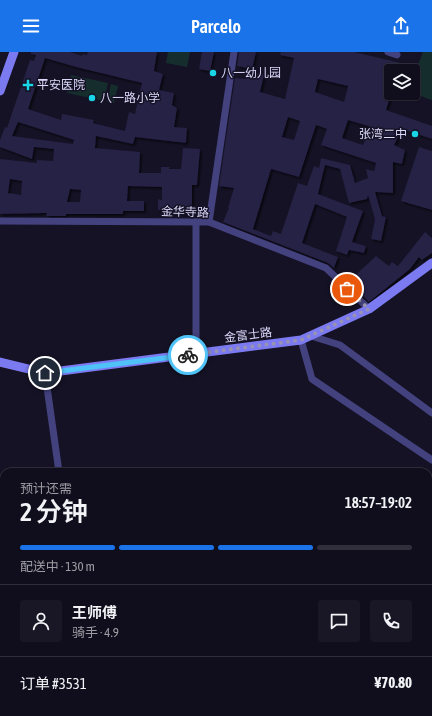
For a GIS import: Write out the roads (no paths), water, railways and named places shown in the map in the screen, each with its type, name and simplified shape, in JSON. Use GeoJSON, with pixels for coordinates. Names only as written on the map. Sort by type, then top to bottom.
{"type":"FeatureCollection","features":[{"type":"Feature","properties":{"kind":"street"},"geometry":{"type":"LineString","coordinates":[[0,91],[14,52]]}},
{"type":"Feature","properties":{"kind":"street"},"geometry":{"type":"LineString","coordinates":[[209,222],[234,52]]}},
{"type":"Feature","properties":{"kind":"street"},"geometry":{"type":"LineString","coordinates":[[388,52],[397,55]]}},
{"type":"Feature","properties":{"kind":"street","name":"金华寺路"},"geometry":{"type":"LineString","coordinates":[[0,221],[209,222],[326,268],[369,309]]}},
{"type":"Feature","properties":{"kind":"street"},"geometry":{"type":"LineString","coordinates":[[196,222],[196,354]]}},
{"type":"Feature","properties":{"kind":"street","name":"金富士路"},"geometry":{"type":"LineString","coordinates":[[0,362],[45,373],[301,340],[369,309],[432,263]]}},
{"type":"Feature","properties":{"kind":"street"},"geometry":{"type":"LineString","coordinates":[[311,336],[340,345],[432,413]]}},
{"type":"Feature","properties":{"kind":"street"},"geometry":{"type":"LineString","coordinates":[[301,340],[312,379],[432,460]]}},
{"type":"Feature","properties":{"kind":"street"},"geometry":{"type":"LineString","coordinates":[[45,373],[58,468]]}},
{"type":"Feature","properties":{"kind":"place","name":"八一幼儿园"},"geometry":{"type":"Point","coordinates":[213,73]}},
{"type":"Feature","properties":{"kind":"place","name":"平安医院"},"geometry":{"type":"Point","coordinates":[28,85]}},
{"type":"Feature","properties":{"kind":"place","name":"八一路小学"},"geometry":{"type":"Point","coordinates":[92,98]}},
{"type":"Feature","properties":{"kind":"place","name":"张湾二中"},"geometry":{"type":"Point","coordinates":[415,134]}}]}
